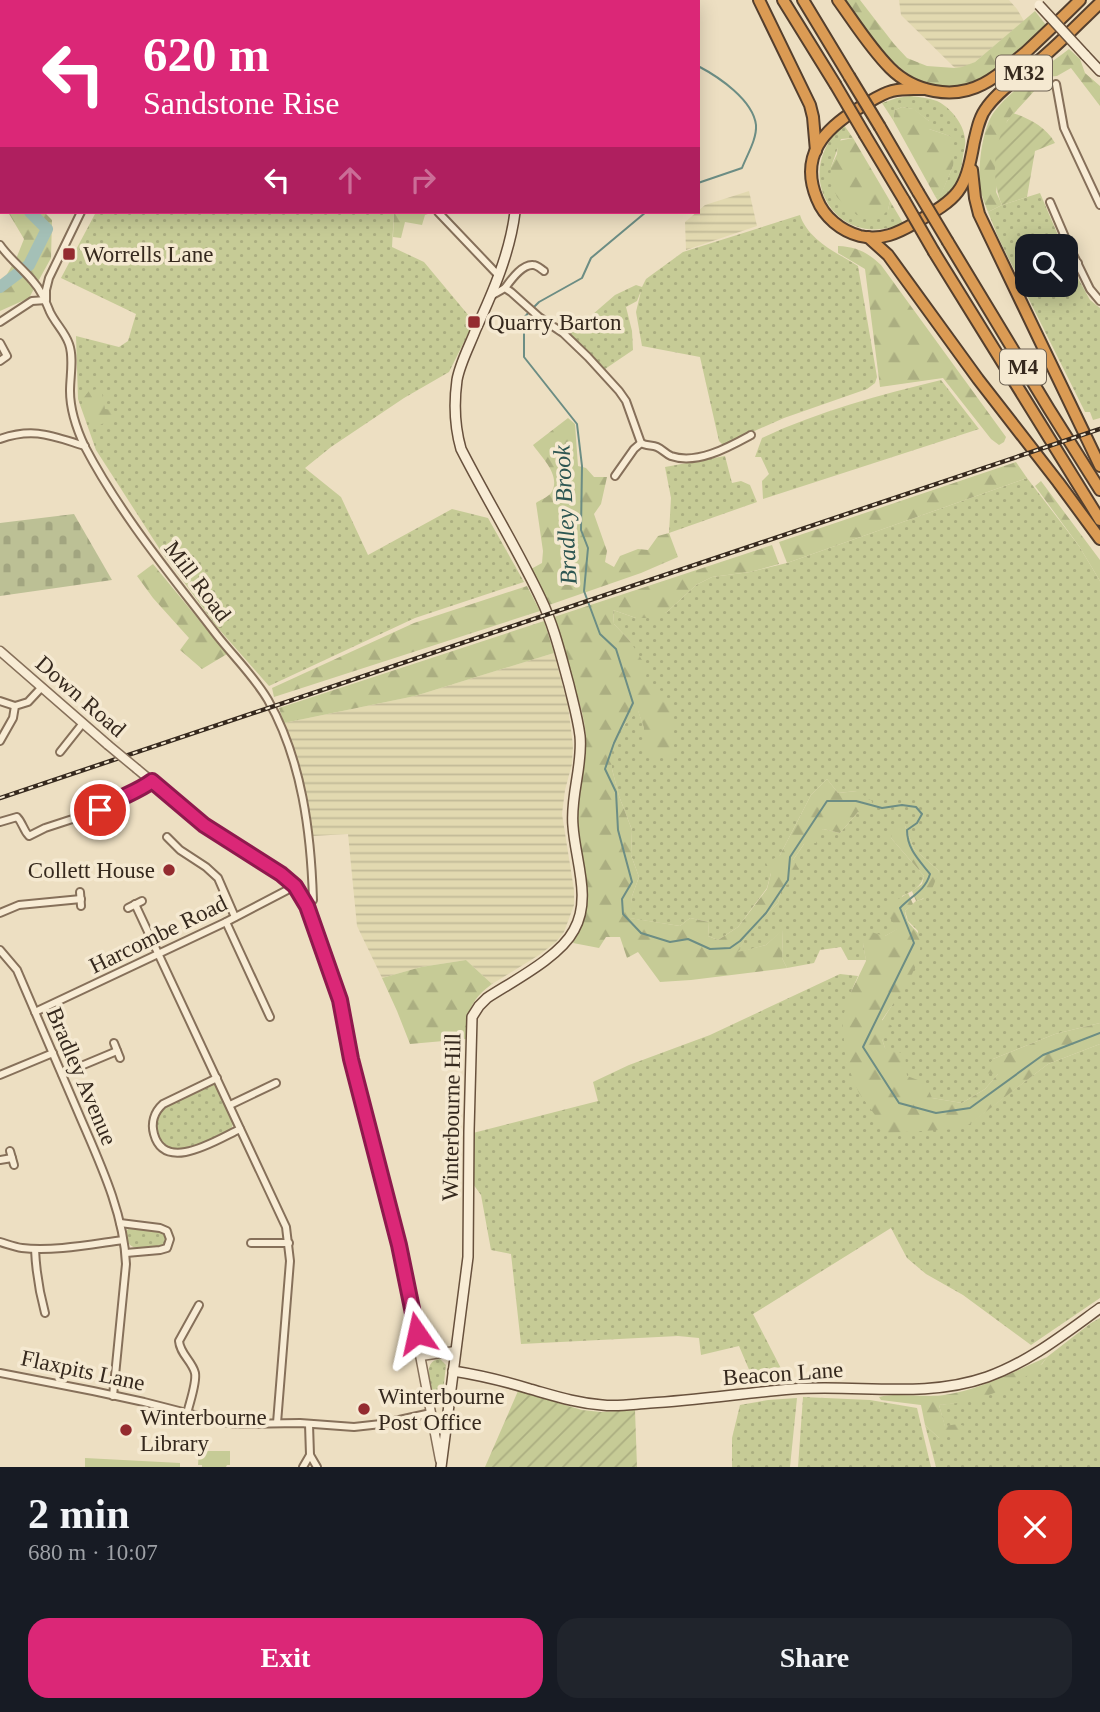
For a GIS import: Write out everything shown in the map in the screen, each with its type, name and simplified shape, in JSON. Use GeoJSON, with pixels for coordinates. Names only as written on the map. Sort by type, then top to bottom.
{"type":"FeatureCollection","features":[{"type":"Feature","properties":{"kind":"highway"},"geometry":{"type":"LineString","coordinates":[[759,0],[810,105],[816,151],[812,165],[816,197],[822,210],[836,224],[868,237]]}},
{"type":"Feature","properties":{"kind":"highway","name":"M4"},"geometry":{"type":"LineString","coordinates":[[783,0],[934,252],[1100,520]]}},
{"type":"Feature","properties":{"kind":"highway","name":"M4"},"geometry":{"type":"LineString","coordinates":[[803,0],[1100,490]]}},
{"type":"Feature","properties":{"kind":"highway"},"geometry":{"type":"LineString","coordinates":[[838,0],[889,67],[908,82],[924,89]]}},
{"type":"Feature","properties":{"kind":"highway","name":"M32"},"geometry":{"type":"LineString","coordinates":[[816,151],[823,137],[839,120],[878,96],[906,89],[951,93],[967,91],[996,77],[1080,0]]}},
{"type":"Feature","properties":{"kind":"highway","name":"M32"},"geometry":{"type":"LineString","coordinates":[[868,237],[894,234],[944,206],[962,188],[977,127],[984,110],[1100,3]]}},
{"type":"Feature","properties":{"kind":"highway","name":"M4"},"geometry":{"type":"LineString","coordinates":[[971,157],[972,181],[979,214],[1100,466]]}},
{"type":"Feature","properties":{"kind":"highway","name":"M4"},"geometry":{"type":"LineString","coordinates":[[868,237],[888,255],[1100,539]]}},
{"type":"Feature","properties":{"kind":"highway","name":"M4"},"geometry":{"type":"LineString","coordinates":[[1053,367],[1100,458]]}},
{"type":"Feature","properties":{"kind":"main road"},"geometry":{"type":"LineString","coordinates":[[1037,3],[1100,71]]}},
{"type":"Feature","properties":{"kind":"main road","name":"Winterbourne Hill"},"geometry":{"type":"LineString","coordinates":[[441,1467],[468,1257],[472,1017],[487,998],[568,941],[576,927],[581,908],[582,891],[572,809],[581,740],[578,720],[542,601],[461,449],[458,438],[457,379],[499,276],[513,230],[515,214]]}},
{"type":"Feature","properties":{"kind":"main road","name":"Beacon Lane"},"geometry":{"type":"LineString","coordinates":[[453,1371],[488,1377],[565,1400],[604,1406],[794,1389],[938,1388],[965,1383],[1009,1368],[1100,1308]]}},
{"type":"Feature","properties":{"kind":"street"},"geometry":{"type":"LineString","coordinates":[[1056,84],[1064,128],[1100,205]]}},
{"type":"Feature","properties":{"kind":"street"},"geometry":{"type":"LineString","coordinates":[[1050,202],[1064,234]]}},
{"type":"Feature","properties":{"kind":"street"},"geometry":{"type":"LineString","coordinates":[[0,322],[32,301],[46,300],[49,278],[80,214]]}},
{"type":"Feature","properties":{"kind":"street"},"geometry":{"type":"LineString","coordinates":[[440,214],[499,276]]}},
{"type":"Feature","properties":{"kind":"street","name":"Mill Road"},"geometry":{"type":"LineString","coordinates":[[0,245],[34,281],[70,346],[70,395],[78,430],[111,492],[153,552],[268,700],[295,768],[307,825],[313,900],[307,906]]}},
{"type":"Feature","properties":{"kind":"street"},"geometry":{"type":"LineString","coordinates":[[1078,263],[1093,294],[1100,301]]}},
{"type":"Feature","properties":{"kind":"street"},"geometry":{"type":"LineString","coordinates":[[491,296],[505,288],[529,265],[535,265],[544,271]]}},
{"type":"Feature","properties":{"kind":"street"},"geometry":{"type":"LineString","coordinates":[[505,288],[563,333],[619,391],[626,401],[641,443],[655,446],[671,456],[692,457],[718,452],[751,435]]}},
{"type":"Feature","properties":{"kind":"street"},"geometry":{"type":"LineString","coordinates":[[0,343],[7,356],[0,361]]}},
{"type":"Feature","properties":{"kind":"street"},"geometry":{"type":"LineString","coordinates":[[0,439],[16,433],[38,432],[85,446]]}},
{"type":"Feature","properties":{"kind":"street"},"geometry":{"type":"LineString","coordinates":[[615,476],[641,443]]}},
{"type":"Feature","properties":{"kind":"street","name":"Down Road"},"geometry":{"type":"LineString","coordinates":[[0,650],[41,688],[204,825],[281,874],[295,886]]}},
{"type":"Feature","properties":{"kind":"street"},"geometry":{"type":"LineString","coordinates":[[0,701],[15,706],[28,702],[41,688]]}},
{"type":"Feature","properties":{"kind":"street"},"geometry":{"type":"LineString","coordinates":[[0,741],[13,718],[15,706]]}},
{"type":"Feature","properties":{"kind":"street"},"geometry":{"type":"LineString","coordinates":[[60,752],[83,723]]}},
{"type":"Feature","properties":{"kind":"street"},"geometry":{"type":"LineString","coordinates":[[0,822],[17,817],[29,836],[100,810],[142,789],[152,781]]}},
{"type":"Feature","properties":{"kind":"street"},"geometry":{"type":"LineString","coordinates":[[167,836],[180,850],[218,878],[235,917]]}},
{"type":"Feature","properties":{"kind":"street"},"geometry":{"type":"LineString","coordinates":[[295,886],[307,906],[340,1000],[351,1059],[399,1245],[441,1467]]}},
{"type":"Feature","properties":{"kind":"street","name":"Harcombe Road"},"geometry":{"type":"LineString","coordinates":[[35,1012],[226,922],[295,886]]}},
{"type":"Feature","properties":{"kind":"street"},"geometry":{"type":"LineString","coordinates":[[0,912],[19,905],[81,899]]}},
{"type":"Feature","properties":{"kind":"street"},"geometry":{"type":"LineString","coordinates":[[135,904],[286,1227],[290,1261],[277,1423]]}},
{"type":"Feature","properties":{"kind":"street"},"geometry":{"type":"LineString","coordinates":[[226,922],[270,1017]]}},
{"type":"Feature","properties":{"kind":"street","name":"Bradley Avenue"},"geometry":{"type":"LineString","coordinates":[[0,950],[17,970],[102,1168],[120,1223],[125,1253],[125,1278],[113,1396]]}},
{"type":"Feature","properties":{"kind":"street"},"geometry":{"type":"LineString","coordinates":[[62,1074],[119,1055],[114,1043]]}},
{"type":"Feature","properties":{"kind":"street"},"geometry":{"type":"LineString","coordinates":[[0,1075],[53,1053]]}},
{"type":"Feature","properties":{"kind":"street"},"geometry":{"type":"LineString","coordinates":[[216,1077],[163,1104],[153,1119],[155,1138],[160,1147],[169,1152],[188,1153],[240,1129]]}},
{"type":"Feature","properties":{"kind":"street"},"geometry":{"type":"LineString","coordinates":[[230,1105],[276,1083]]}},
{"type":"Feature","properties":{"kind":"street"},"geometry":{"type":"LineString","coordinates":[[0,1160],[12,1158]]}},
{"type":"Feature","properties":{"kind":"street"},"geometry":{"type":"LineString","coordinates":[[120,1223],[160,1228],[167,1231],[170,1239],[167,1248],[160,1251],[125,1253]]}},
{"type":"Feature","properties":{"kind":"street"},"geometry":{"type":"LineString","coordinates":[[0,1242],[36,1249],[123,1240]]}},
{"type":"Feature","properties":{"kind":"street"},"geometry":{"type":"LineString","coordinates":[[251,1243],[289,1243]]}},
{"type":"Feature","properties":{"kind":"street"},"geometry":{"type":"LineString","coordinates":[[36,1249],[36,1274],[47,1308]]}},
{"type":"Feature","properties":{"kind":"street"},"geometry":{"type":"LineString","coordinates":[[187,1414],[195,1378],[179,1341],[199,1305]]}},
{"type":"Feature","properties":{"kind":"street"},"geometry":{"type":"LineString","coordinates":[[421,1356],[455,1351]]}},
{"type":"Feature","properties":{"kind":"street","name":"Flaxpits Lane"},"geometry":{"type":"LineString","coordinates":[[0,1373],[237,1424],[309,1423],[354,1427],[447,1412]]}},
{"type":"Feature","properties":{"kind":"street"},"geometry":{"type":"LineString","coordinates":[[309,1423],[310,1455],[317,1467]]}},
{"type":"Feature","properties":{"kind":"street"},"geometry":{"type":"LineString","coordinates":[[303,1467],[310,1455]]}},
{"type":"Feature","properties":{"kind":"shaded area"},"geometry":{"type":"Polygon","coordinates":[[[899,0],[1009,0],[1024,21],[975,62],[955,68],[901,15],[899,0]]]}},
{"type":"Feature","properties":{"kind":"shaded area"},"geometry":{"type":"Polygon","coordinates":[[[749,191],[757,226],[686,250],[685,222],[694,214],[700,214],[700,209],[705,205],[749,191]]]}},
{"type":"Feature","properties":{"kind":"shaded area"},"geometry":{"type":"Polygon","coordinates":[[[554,653],[568,706],[573,746],[562,814],[574,905],[564,932],[539,955],[492,984],[466,960],[421,967],[382,978],[357,926],[348,834],[313,836],[299,767],[284,723],[415,696],[554,653]]]}},
{"type":"Feature","properties":{"kind":"green space"},"geometry":{"type":"Polygon","coordinates":[[[844,0],[860,0],[907,58],[927,66],[955,68],[975,62],[1035,11],[1046,25],[1003,65],[975,83],[935,85],[903,70],[890,58],[844,0]]]}},
{"type":"Feature","properties":{"kind":"green space"},"geometry":{"type":"Polygon","coordinates":[[[1069,49],[1080,59],[1085,73],[1100,86],[1100,106],[1071,68],[1057,76],[1047,77],[1007,121],[996,192],[1002,205],[988,212],[981,189],[980,168],[990,119],[1009,96],[1069,49]]]}},
{"type":"Feature","properties":{"kind":"green space"},"geometry":{"type":"Polygon","coordinates":[[[910,96],[942,104],[956,117],[964,133],[965,145],[959,176],[950,191],[938,201],[935,196],[941,194],[953,166],[950,136],[929,129],[929,121],[913,109],[902,107],[895,110],[893,120],[882,103],[910,96]]]}},
{"type":"Feature","properties":{"kind":"green space"},"geometry":{"type":"Polygon","coordinates":[[[902,107],[914,109],[929,121],[929,129],[950,136],[955,147],[953,166],[941,195],[935,196],[893,120],[895,110],[902,107]]]}},
{"type":"Feature","properties":{"kind":"green space"},"geometry":{"type":"Polygon","coordinates":[[[1013,113],[1037,124],[1055,143],[1035,151],[1027,197],[1002,205],[996,182],[995,158],[1001,134],[1013,113]]]}},
{"type":"Feature","properties":{"kind":"green space"},"geometry":{"type":"Polygon","coordinates":[[[844,125],[853,138],[841,139],[831,167],[888,210],[890,201],[903,223],[879,229],[857,227],[840,217],[827,202],[821,184],[820,164],[828,144],[844,125]]]}},
{"type":"Feature","properties":{"kind":"green space"},"geometry":{"type":"Polygon","coordinates":[[[853,138],[890,201],[888,210],[879,219],[861,217],[849,210],[837,197],[830,181],[838,141],[853,138]]]}},
{"type":"Feature","properties":{"kind":"green space"},"geometry":{"type":"Polygon","coordinates":[[[1040,193],[1057,234],[1015,234],[1015,271],[988,212],[1040,193]]]}},
{"type":"Feature","properties":{"kind":"green space"},"geometry":{"type":"Polygon","coordinates":[[[9,214],[46,214],[52,220],[51,258],[29,298],[0,311],[0,286],[24,239],[9,214]]]}},
{"type":"Feature","properties":{"kind":"green space"},"geometry":{"type":"Polygon","coordinates":[[[95,214],[394,214],[392,247],[424,262],[474,322],[449,372],[404,398],[331,447],[305,468],[341,497],[368,555],[452,509],[488,518],[524,582],[415,618],[269,686],[217,627],[159,548],[96,450],[78,399],[76,336],[119,347],[128,341],[136,314],[61,278],[95,214]]]}},
{"type":"Feature","properties":{"kind":"green space"},"geometry":{"type":"Polygon","coordinates":[[[394,214],[428,214],[425,215],[422,225],[405,222],[401,238],[393,237],[394,214]]]}},
{"type":"Feature","properties":{"kind":"green space"},"geometry":{"type":"Polygon","coordinates":[[[800,215],[816,239],[858,266],[877,377],[875,383],[867,389],[784,418],[723,445],[719,441],[700,357],[642,346],[636,312],[641,291],[637,301],[626,307],[633,350],[605,369],[570,334],[615,295],[636,285],[642,287],[646,279],[683,252],[800,215]]]}},
{"type":"Feature","properties":{"kind":"green space"},"geometry":{"type":"Polygon","coordinates":[[[838,246],[861,251],[881,265],[1006,437],[1004,442],[999,445],[991,439],[943,378],[880,387],[865,269],[838,253],[838,246]]]}},
{"type":"Feature","properties":{"kind":"green space"},"geometry":{"type":"Polygon","coordinates":[[[1078,278],[1090,300],[1100,308],[1100,418],[1093,420],[1090,412],[1085,412],[1028,297],[1078,297],[1078,278]]]}},
{"type":"Feature","properties":{"kind":"green space"},"geometry":{"type":"Polygon","coordinates":[[[941,380],[979,429],[763,499],[762,481],[769,474],[761,457],[755,457],[762,438],[828,412],[941,380]]]}},
{"type":"Feature","properties":{"kind":"green space"},"geometry":{"type":"Polygon","coordinates":[[[101,388],[105,409],[113,410],[112,419],[98,426],[85,415],[82,400],[89,391],[101,388]]]}},
{"type":"Feature","properties":{"kind":"green space"},"geometry":{"type":"Polygon","coordinates":[[[568,418],[575,424],[578,466],[586,468],[594,477],[607,477],[601,504],[594,514],[607,551],[605,562],[614,567],[620,556],[638,549],[648,550],[658,536],[669,533],[678,557],[549,605],[531,569],[542,563],[543,551],[536,503],[551,493],[554,480],[550,468],[533,445],[568,418]]]}},
{"type":"Feature","properties":{"kind":"green space"},"geometry":{"type":"Polygon","coordinates":[[[725,456],[732,483],[741,481],[750,485],[757,502],[669,533],[671,498],[665,467],[725,456]]]}},
{"type":"Feature","properties":{"kind":"green space"},"geometry":{"type":"Polygon","coordinates":[[[1016,462],[1027,478],[787,563],[779,542],[1016,462]]]}},
{"type":"Feature","properties":{"kind":"green space"},"geometry":{"type":"Polygon","coordinates":[[[1027,478],[1079,546],[1100,581],[1100,1023],[1055,1034],[993,1059],[999,1073],[985,1089],[962,1103],[932,1098],[907,1076],[885,1048],[882,1039],[882,1021],[912,973],[918,931],[908,921],[905,911],[916,901],[923,899],[939,871],[914,849],[905,826],[891,838],[924,876],[916,888],[902,896],[898,929],[863,944],[866,960],[848,960],[841,947],[820,950],[814,963],[787,968],[782,958],[783,930],[766,945],[737,953],[749,931],[778,903],[793,860],[804,844],[823,829],[840,833],[858,812],[857,791],[838,793],[827,779],[811,795],[771,873],[767,888],[738,927],[718,940],[708,936],[709,922],[690,918],[680,926],[629,918],[632,896],[639,877],[631,855],[632,830],[612,769],[612,744],[638,710],[644,728],[644,750],[645,686],[630,641],[614,624],[613,610],[636,618],[667,612],[696,585],[712,577],[787,563],[1027,478]]]}},
{"type":"Feature","properties":{"kind":"green space"},"geometry":{"type":"Polygon","coordinates":[[[1041,481],[1100,560],[1100,581],[1079,546],[1035,486],[1041,481]]]}},
{"type":"Feature","properties":{"kind":"green space"},"geometry":{"type":"Polygon","coordinates":[[[74,514],[112,580],[0,596],[0,523],[74,514]]]}},
{"type":"Feature","properties":{"kind":"green space"},"geometry":{"type":"Polygon","coordinates":[[[772,545],[779,564],[750,572],[712,577],[696,585],[667,612],[652,618],[636,618],[613,610],[614,624],[630,641],[647,668],[645,686],[665,692],[671,710],[675,740],[671,757],[650,758],[644,750],[644,728],[638,711],[625,724],[612,744],[612,769],[632,830],[631,855],[639,877],[632,896],[630,918],[680,926],[690,918],[709,922],[708,936],[718,940],[738,927],[767,889],[771,873],[766,863],[780,855],[811,795],[827,779],[838,793],[857,791],[872,801],[871,813],[858,812],[840,833],[823,829],[816,843],[804,844],[793,860],[799,869],[791,883],[782,887],[778,903],[749,931],[738,952],[766,945],[783,929],[782,958],[787,968],[660,982],[638,952],[627,958],[620,937],[606,937],[599,948],[573,943],[586,911],[587,897],[578,823],[586,736],[581,706],[554,617],[772,545]]]}},
{"type":"Feature","properties":{"kind":"green space"},"geometry":{"type":"Polygon","coordinates":[[[153,564],[227,654],[202,669],[180,650],[189,638],[137,576],[153,564]]]}},
{"type":"Feature","properties":{"kind":"green space"},"geometry":{"type":"Polygon","coordinates":[[[527,586],[540,611],[274,697],[272,688],[414,623],[527,586]]]}},
{"type":"Feature","properties":{"kind":"green space"},"geometry":{"type":"Polygon","coordinates":[[[544,621],[554,653],[415,696],[284,723],[279,708],[544,621]]]}},
{"type":"Feature","properties":{"kind":"green space"},"geometry":{"type":"Polygon","coordinates":[[[905,826],[914,849],[939,871],[929,894],[916,901],[912,891],[922,884],[924,876],[891,838],[893,827],[905,826]]]}},
{"type":"Feature","properties":{"kind":"green space"},"geometry":{"type":"Polygon","coordinates":[[[908,893],[913,904],[905,913],[908,922],[918,934],[920,950],[908,982],[882,1020],[892,1026],[882,1039],[885,1048],[905,1054],[907,1076],[926,1083],[932,1098],[962,1103],[985,1089],[998,1074],[982,1073],[993,1059],[1055,1034],[1100,1023],[1100,1044],[1048,1064],[970,1124],[956,1129],[888,1133],[859,1093],[846,1062],[842,1019],[866,961],[863,944],[871,932],[885,936],[897,929],[890,918],[889,905],[908,893]]]}},
{"type":"Feature","properties":{"kind":"green space"},"geometry":{"type":"Polygon","coordinates":[[[466,960],[492,984],[479,995],[471,1007],[466,1039],[410,1044],[382,978],[421,967],[466,960]]]}},
{"type":"Feature","properties":{"kind":"green space"},"geometry":{"type":"Polygon","coordinates":[[[840,974],[858,976],[851,992],[846,1062],[969,1124],[1048,1064],[1100,1044],[1100,1298],[1031,1345],[963,1295],[926,1274],[907,1258],[891,1228],[753,1314],[788,1382],[756,1386],[739,1346],[701,1355],[699,1338],[678,1336],[521,1344],[511,1254],[491,1250],[481,1195],[473,1184],[473,1133],[598,1101],[593,1082],[629,1065],[710,1035],[840,974]]]}},
{"type":"Feature","properties":{"kind":"green space"},"geometry":{"type":"Polygon","coordinates":[[[210,1084],[218,1088],[234,1122],[231,1129],[186,1149],[167,1147],[158,1137],[156,1128],[161,1112],[165,1107],[210,1084]]]}},
{"type":"Feature","properties":{"kind":"green space"},"geometry":{"type":"Polygon","coordinates":[[[131,1227],[165,1233],[165,1245],[156,1248],[131,1246],[127,1230],[131,1227]]]}},
{"type":"Feature","properties":{"kind":"green space"},"geometry":{"type":"Polygon","coordinates":[[[1100,1318],[1100,1467],[936,1467],[925,1425],[939,1438],[945,1427],[939,1405],[955,1403],[1042,1364],[1047,1357],[1100,1318]]]}},
{"type":"Feature","properties":{"kind":"green space"},"geometry":{"type":"Polygon","coordinates":[[[1047,1357],[1024,1378],[1002,1389],[981,1398],[939,1405],[945,1426],[964,1426],[962,1432],[939,1438],[925,1425],[921,1405],[881,1400],[879,1397],[936,1396],[971,1389],[1047,1357]]]}},
{"type":"Feature","properties":{"kind":"green space"},"geometry":{"type":"Polygon","coordinates":[[[440,1359],[446,1365],[442,1400],[437,1403],[429,1370],[434,1361],[440,1359]]]}},
{"type":"Feature","properties":{"kind":"green space"},"geometry":{"type":"Polygon","coordinates":[[[518,1391],[582,1410],[635,1410],[637,1467],[485,1467],[518,1391]]]}},
{"type":"Feature","properties":{"kind":"green space"},"geometry":{"type":"Polygon","coordinates":[[[803,1397],[870,1400],[917,1408],[931,1467],[798,1467],[803,1397]]]}},
{"type":"Feature","properties":{"kind":"green space"},"geometry":{"type":"Polygon","coordinates":[[[797,1398],[790,1467],[732,1467],[732,1438],[740,1405],[797,1398]]]}},
{"type":"Feature","properties":{"kind":"green space"},"geometry":{"type":"Polygon","coordinates":[[[199,1451],[230,1451],[230,1465],[202,1467],[198,1465],[199,1451]]]}},
{"type":"Feature","properties":{"kind":"green space"},"geometry":{"type":"Polygon","coordinates":[[[85,1458],[180,1463],[180,1467],[85,1467],[85,1458]]]}},
{"type":"Feature","properties":{"kind":"waterway","name":"Bradley Brook"},"geometry":{"type":"LineString","coordinates":[[700,67],[716,76],[742,98],[754,116],[756,125],[753,141],[742,168],[700,182]]}},
{"type":"Feature","properties":{"kind":"waterway"},"geometry":{"type":"LineString","coordinates":[[0,287],[29,265],[47,229],[32,214]]}},
{"type":"Feature","properties":{"kind":"waterway","name":"Bradley Brook"},"geometry":{"type":"LineString","coordinates":[[533,308],[582,278],[591,258],[644,214]]}},
{"type":"Feature","properties":{"kind":"waterway","name":"Bradley Brook"},"geometry":{"type":"LineString","coordinates":[[529,312],[524,318],[524,357],[577,424],[582,466],[581,530],[588,548],[584,591],[600,634],[616,649],[633,703],[605,769],[616,792],[618,830],[632,882],[622,899],[623,914],[641,933],[670,942],[688,939],[710,949],[730,948],[766,913],[788,880],[790,857],[827,801],[856,801],[882,808],[902,805],[916,807],[922,814],[917,823],[907,830],[909,843],[930,874],[921,889],[900,908],[914,943],[863,1047],[899,1103],[936,1113],[970,1108],[1043,1055],[1100,1033]]}},
{"type":"Feature","properties":{"kind":"railway"},"geometry":{"type":"LineString","coordinates":[[0,798],[1100,429]]}},
{"type":"Feature","properties":{"kind":"place","name":"Worrells Lane"},"geometry":{"type":"Point","coordinates":[69,254]}},
{"type":"Feature","properties":{"kind":"place","name":"Quarry Barton"},"geometry":{"type":"Point","coordinates":[474,322]}},
{"type":"Feature","properties":{"kind":"place","name":"Collett House"},"geometry":{"type":"Point","coordinates":[169,870]}},
{"type":"Feature","properties":{"kind":"place","name":"Winterbourne Post Office"},"geometry":{"type":"Point","coordinates":[364,1409]}},
{"type":"Feature","properties":{"kind":"place","name":"Winterbourne Library"},"geometry":{"type":"Point","coordinates":[126,1430]}},
{"type":"Feature","properties":{"kind":"route"},"geometry":{"type":"LineString","coordinates":[[100,810],[142,789],[152,781],[204,825],[281,874],[302,895],[340,1000],[351,1059],[399,1245],[417,1333]]}}]}
